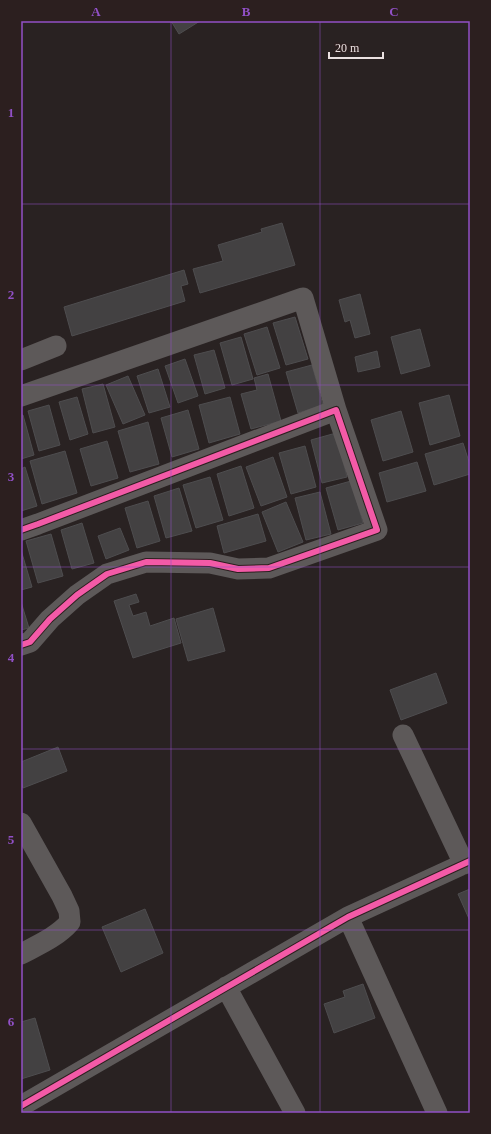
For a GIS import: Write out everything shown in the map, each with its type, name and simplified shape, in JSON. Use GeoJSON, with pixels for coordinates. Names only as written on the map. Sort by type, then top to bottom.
{"type":"FeatureCollection","features":[{"type":"Feature","properties":{"kind":"street"},"geometry":{"type":"LineString","coordinates":[[21,396],[303,298],[336,410],[377,530],[269,568],[238,569],[210,563],[146,562],[107,574],[77,595],[50,619],[30,642],[21,645]]}},
{"type":"Feature","properties":{"kind":"street"},"geometry":{"type":"LineString","coordinates":[[21,360],[56,346]]}},
{"type":"Feature","properties":{"kind":"street"},"geometry":{"type":"LineString","coordinates":[[21,530],[336,410]]}},
{"type":"Feature","properties":{"kind":"street"},"geometry":{"type":"LineString","coordinates":[[21,1106],[348,917],[467,863],[403,735]]}},
{"type":"Feature","properties":{"kind":"street"},"geometry":{"type":"LineString","coordinates":[[21,823],[62,896],[69,911],[70,922],[56,935],[21,954]]}},
{"type":"Feature","properties":{"kind":"street"},"geometry":{"type":"LineString","coordinates":[[348,917],[437,1113]]}},
{"type":"Feature","properties":{"kind":"street"},"geometry":{"type":"LineString","coordinates":[[226,987],[295,1113]]}},
{"type":"Feature","properties":{"kind":"building"},"geometry":{"type":"Polygon","coordinates":[[[171,21],[200,21],[179,34],[171,21]]]}},
{"type":"Feature","properties":{"kind":"building"},"geometry":{"type":"Polygon","coordinates":[[[282,223],[295,265],[200,293],[193,269],[223,261],[218,245],[262,232],[261,229],[282,223]]]}},
{"type":"Feature","properties":{"kind":"building"},"geometry":{"type":"Polygon","coordinates":[[[184,270],[188,284],[181,286],[185,301],[72,336],[64,307],[184,270]]]}},
{"type":"Feature","properties":{"kind":"building"},"geometry":{"type":"Polygon","coordinates":[[[360,294],[370,334],[355,338],[350,320],[345,322],[339,300],[360,294]]]}},
{"type":"Feature","properties":{"kind":"building"},"geometry":{"type":"Polygon","coordinates":[[[295,317],[308,359],[286,365],[273,323],[295,317]]]}},
{"type":"Feature","properties":{"kind":"building"},"geometry":{"type":"Polygon","coordinates":[[[267,327],[280,368],[257,375],[244,334],[267,327]]]}},
{"type":"Feature","properties":{"kind":"building"},"geometry":{"type":"Polygon","coordinates":[[[420,329],[430,366],[401,374],[391,337],[420,329]]]}},
{"type":"Feature","properties":{"kind":"building"},"geometry":{"type":"Polygon","coordinates":[[[241,337],[253,379],[232,385],[220,343],[241,337]]]}},
{"type":"Feature","properties":{"kind":"building"},"geometry":{"type":"Polygon","coordinates":[[[214,350],[225,388],[205,394],[194,355],[214,350]]]}},
{"type":"Feature","properties":{"kind":"building"},"geometry":{"type":"Polygon","coordinates":[[[377,351],[380,367],[358,372],[355,357],[377,351]]]}},
{"type":"Feature","properties":{"kind":"building"},"geometry":{"type":"Polygon","coordinates":[[[185,359],[198,396],[178,403],[165,366],[185,359]]]}},
{"type":"Feature","properties":{"kind":"building"},"geometry":{"type":"Polygon","coordinates":[[[312,365],[323,405],[298,413],[286,372],[312,365]]]}},
{"type":"Feature","properties":{"kind":"building"},"geometry":{"type":"Polygon","coordinates":[[[158,369],[170,407],[149,413],[137,376],[158,369]]]}},
{"type":"Feature","properties":{"kind":"building"},"geometry":{"type":"Polygon","coordinates":[[[268,374],[281,421],[251,429],[241,394],[257,390],[254,378],[268,374]]]}},
{"type":"Feature","properties":{"kind":"building"},"geometry":{"type":"Polygon","coordinates":[[[128,376],[145,415],[123,424],[106,385],[128,376]]]}},
{"type":"Feature","properties":{"kind":"building"},"geometry":{"type":"Polygon","coordinates":[[[103,384],[115,427],[93,433],[82,389],[103,384]]]}},
{"type":"Feature","properties":{"kind":"building"},"geometry":{"type":"Polygon","coordinates":[[[449,395],[460,436],[430,445],[419,403],[449,395]]]}},
{"type":"Feature","properties":{"kind":"building"},"geometry":{"type":"Polygon","coordinates":[[[77,397],[88,434],[70,440],[59,402],[77,397]]]}},
{"type":"Feature","properties":{"kind":"building"},"geometry":{"type":"Polygon","coordinates":[[[230,397],[240,434],[209,443],[199,405],[230,397]]]}},
{"type":"Feature","properties":{"kind":"building"},"geometry":{"type":"Polygon","coordinates":[[[49,405],[60,445],[39,451],[28,411],[49,405]]]}},
{"type":"Feature","properties":{"kind":"building"},"geometry":{"type":"Polygon","coordinates":[[[188,410],[199,449],[172,457],[161,418],[188,410]]]}},
{"type":"Feature","properties":{"kind":"building"},"geometry":{"type":"Polygon","coordinates":[[[401,411],[413,452],[383,461],[371,420],[401,411]]]}},
{"type":"Feature","properties":{"kind":"building"},"geometry":{"type":"Polygon","coordinates":[[[21,415],[23,415],[34,455],[21,459],[21,415]]]}},
{"type":"Feature","properties":{"kind":"building"},"geometry":{"type":"Polygon","coordinates":[[[148,422],[159,464],[130,472],[118,431],[148,422]]]}},
{"type":"Feature","properties":{"kind":"building"},"geometry":{"type":"Polygon","coordinates":[[[336,433],[347,477],[322,483],[311,440],[336,433]]]}},
{"type":"Feature","properties":{"kind":"building"},"geometry":{"type":"Polygon","coordinates":[[[107,441],[118,478],[91,486],[80,449],[107,441]]]}},
{"type":"Feature","properties":{"kind":"building"},"geometry":{"type":"Polygon","coordinates":[[[463,443],[470,465],[470,474],[434,485],[425,454],[463,443]]]}},
{"type":"Feature","properties":{"kind":"building"},"geometry":{"type":"Polygon","coordinates":[[[305,446],[316,487],[291,494],[279,453],[305,446]]]}},
{"type":"Feature","properties":{"kind":"building"},"geometry":{"type":"Polygon","coordinates":[[[65,451],[77,493],[42,504],[30,461],[65,451]]]}},
{"type":"Feature","properties":{"kind":"building"},"geometry":{"type":"Polygon","coordinates":[[[273,457],[287,497],[261,506],[246,467],[273,457]]]}},
{"type":"Feature","properties":{"kind":"building"},"geometry":{"type":"Polygon","coordinates":[[[417,462],[426,491],[387,502],[379,473],[417,462]]]}},
{"type":"Feature","properties":{"kind":"building"},"geometry":{"type":"Polygon","coordinates":[[[241,466],[254,508],[229,516],[217,474],[241,466]]]}},
{"type":"Feature","properties":{"kind":"building"},"geometry":{"type":"Polygon","coordinates":[[[25,467],[37,506],[21,511],[21,469],[25,467]]]}},
{"type":"Feature","properties":{"kind":"building"},"geometry":{"type":"Polygon","coordinates":[[[210,477],[223,520],[196,528],[183,485],[210,477]]]}},
{"type":"Feature","properties":{"kind":"building"},"geometry":{"type":"Polygon","coordinates":[[[351,481],[363,523],[338,530],[326,488],[351,481]]]}},
{"type":"Feature","properties":{"kind":"building"},"geometry":{"type":"Polygon","coordinates":[[[179,488],[192,531],[166,538],[154,496],[179,488]]]}},
{"type":"Feature","properties":{"kind":"building"},"geometry":{"type":"Polygon","coordinates":[[[320,492],[331,534],[306,540],[295,498],[320,492]]]}},
{"type":"Feature","properties":{"kind":"building"},"geometry":{"type":"Polygon","coordinates":[[[148,501],[160,541],[137,548],[125,508],[148,501]]]}},
{"type":"Feature","properties":{"kind":"building"},"geometry":{"type":"Polygon","coordinates":[[[286,502],[303,542],[278,552],[262,512],[286,502]]]}},
{"type":"Feature","properties":{"kind":"building"},"geometry":{"type":"Polygon","coordinates":[[[258,514],[266,541],[224,553],[217,526],[258,514]]]}},
{"type":"Feature","properties":{"kind":"building"},"geometry":{"type":"Polygon","coordinates":[[[82,523],[94,563],[72,569],[61,530],[82,523]]]}},
{"type":"Feature","properties":{"kind":"building"},"geometry":{"type":"Polygon","coordinates":[[[120,528],[129,550],[106,559],[98,536],[120,528]]]}},
{"type":"Feature","properties":{"kind":"building"},"geometry":{"type":"Polygon","coordinates":[[[51,534],[63,576],[38,583],[26,541],[51,534]]]}},
{"type":"Feature","properties":{"kind":"building"},"geometry":{"type":"Polygon","coordinates":[[[21,550],[32,587],[21,590],[21,550]]]}},
{"type":"Feature","properties":{"kind":"building"},"geometry":{"type":"Polygon","coordinates":[[[136,594],[139,602],[129,605],[133,616],[146,612],[150,626],[174,618],[181,643],[133,658],[114,601],[136,594]]]}},
{"type":"Feature","properties":{"kind":"building"},"geometry":{"type":"Polygon","coordinates":[[[21,602],[29,628],[21,630],[21,602]]]}},
{"type":"Feature","properties":{"kind":"building"},"geometry":{"type":"Polygon","coordinates":[[[213,608],[225,651],[188,661],[176,619],[213,608]]]}},
{"type":"Feature","properties":{"kind":"building"},"geometry":{"type":"Polygon","coordinates":[[[436,673],[447,703],[401,720],[390,690],[436,673]]]}},
{"type":"Feature","properties":{"kind":"building"},"geometry":{"type":"Polygon","coordinates":[[[58,747],[67,771],[23,788],[21,782],[21,762],[58,747]]]}},
{"type":"Feature","properties":{"kind":"building"},"geometry":{"type":"Polygon","coordinates":[[[470,889],[470,921],[458,894],[470,889]]]}},
{"type":"Feature","properties":{"kind":"building"},"geometry":{"type":"Polygon","coordinates":[[[145,909],[163,953],[121,972],[102,927],[145,909]]]}},
{"type":"Feature","properties":{"kind":"building"},"geometry":{"type":"Polygon","coordinates":[[[363,984],[375,1018],[334,1033],[324,1004],[345,997],[343,991],[363,984]]]}},
{"type":"Feature","properties":{"kind":"building"},"geometry":{"type":"Polygon","coordinates":[[[35,1018],[50,1070],[21,1079],[21,1022],[35,1018]]]}},
{"type":"Feature","properties":{"kind":"cycle path"},"geometry":{"type":"LineString","coordinates":[[21,530],[336,410],[377,530],[269,568],[238,569],[210,563],[146,562],[107,574],[77,595],[50,619],[30,642],[21,645]]}},
{"type":"Feature","properties":{"kind":"cycle path"},"geometry":{"type":"LineString","coordinates":[[21,1106],[348,917],[470,861]]}}]}
